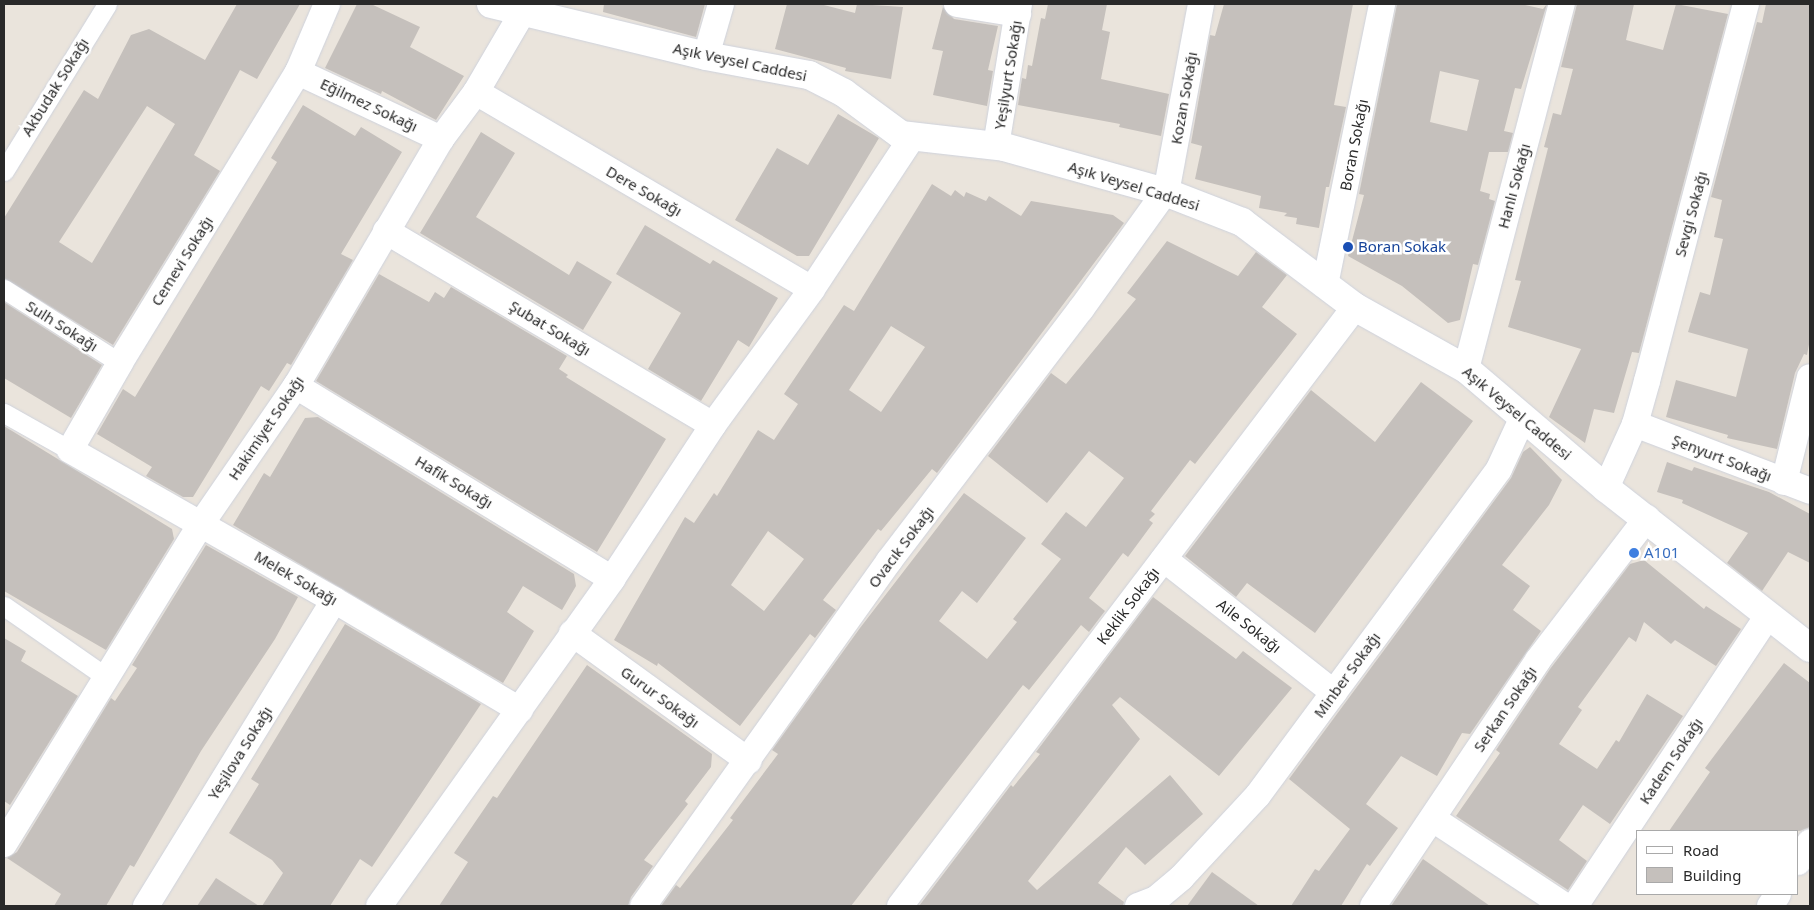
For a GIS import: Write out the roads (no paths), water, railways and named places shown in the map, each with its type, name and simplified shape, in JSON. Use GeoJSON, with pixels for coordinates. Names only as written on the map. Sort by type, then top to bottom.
{"type":"FeatureCollection","features":[{"type":"Feature","properties":{"kind":"street","name":"Akbudak Sokağı"},"geometry":{"type":"LineString","coordinates":[[4,171],[107,4]]}},
{"type":"Feature","properties":{"kind":"street","name":"Cemevi Sokağı"},"geometry":{"type":"LineString","coordinates":[[70,450],[120,363],[298,72],[327,4]]}},
{"type":"Feature","properties":{"kind":"street","name":"Aşık Veysel Caddesi"},"geometry":{"type":"LineString","coordinates":[[491,4],[524,10],[559,12],[706,56],[809,75],[844,93],[901,135],[996,146],[1166,193],[1242,222],[1356,307],[1466,369],[1606,488],[1646,518],[1767,617],[1810,648]]}},
{"type":"Feature","properties":{"kind":"street"},"geometry":{"type":"LineString","coordinates":[[706,56],[721,4]]}},
{"type":"Feature","properties":{"kind":"street"},"geometry":{"type":"LineString","coordinates":[[957,4],[1018,9]]}},
{"type":"Feature","properties":{"kind":"street","name":"Kozan Sokağı"},"geometry":{"type":"LineString","coordinates":[[1166,193],[1201,4]]}},
{"type":"Feature","properties":{"kind":"street","name":"Boran Sokağı"},"geometry":{"type":"LineString","coordinates":[[1325,285],[1382,4]]}},
{"type":"Feature","properties":{"kind":"street","name":"Hanlı Sokağı"},"geometry":{"type":"LineString","coordinates":[[1466,369],[1562,4]]}},
{"type":"Feature","properties":{"kind":"street","name":"Sevgi Sokağı"},"geometry":{"type":"LineString","coordinates":[[1606,488],[1635,424],[1746,4]]}},
{"type":"Feature","properties":{"kind":"street","name":"Yeşilyurt Sokağı"},"geometry":{"type":"LineString","coordinates":[[996,146],[1018,9]]}},
{"type":"Feature","properties":{"kind":"street","name":"Hakimiyet Sokağı"},"geometry":{"type":"LineString","coordinates":[[4,844],[200,524],[296,386],[441,139],[476,92],[524,10]]}},
{"type":"Feature","properties":{"kind":"street","name":"Eğilmez Sokağı"},"geometry":{"type":"LineString","coordinates":[[298,72],[441,139]]}},
{"type":"Feature","properties":{"kind":"street","name":"Dere Sokağı"},"geometry":{"type":"LineString","coordinates":[[476,92],[812,289]]}},
{"type":"Feature","properties":{"kind":"street"},"geometry":{"type":"LineString","coordinates":[[379,906],[612,579],[713,425],[812,289],[913,136]]}},
{"type":"Feature","properties":{"kind":"street","name":"Ovacık Sokağı"},"geometry":{"type":"LineString","coordinates":[[643,906],[749,761],[889,561],[1081,309],[1166,193]]}},
{"type":"Feature","properties":{"kind":"street","name":"Şubat Sokağı"},"geometry":{"type":"LineString","coordinates":[[386,231],[713,425]]}},
{"type":"Feature","properties":{"kind":"street","name":"Sulh Sokağı"},"geometry":{"type":"LineString","coordinates":[[4,290],[120,363]]}},
{"type":"Feature","properties":{"kind":"street","name":"Keklik Sokağı"},"geometry":{"type":"LineString","coordinates":[[900,906],[1356,307]]}},
{"type":"Feature","properties":{"kind":"street"},"geometry":{"type":"LineString","coordinates":[[1784,482],[1810,377]]}},
{"type":"Feature","properties":{"kind":"street","name":"Hafik Sokağı"},"geometry":{"type":"LineString","coordinates":[[296,386],[612,579]]}},
{"type":"Feature","properties":{"kind":"street"},"geometry":{"type":"LineString","coordinates":[[4,413],[70,450]]}},
{"type":"Feature","properties":{"kind":"street","name":"Minber Sokağı"},"geometry":{"type":"LineString","coordinates":[[1138,906],[1156,899],[1181,878],[1258,795],[1499,470],[1523,417]]}},
{"type":"Feature","properties":{"kind":"street","name":"Şenyurt Sokağı"},"geometry":{"type":"LineString","coordinates":[[1635,424],[1810,491]]}},
{"type":"Feature","properties":{"kind":"street","name":"Melek Sokağı"},"geometry":{"type":"LineString","coordinates":[[70,450],[334,600],[520,710]]}},
{"type":"Feature","properties":{"kind":"street","name":"Serkan Sokağı"},"geometry":{"type":"LineString","coordinates":[[1373,906],[1538,660],[1646,518]]}},
{"type":"Feature","properties":{"kind":"street","name":"Aile Sokağı"},"geometry":{"type":"LineString","coordinates":[[1164,559],[1334,693]]}},
{"type":"Feature","properties":{"kind":"street","name":"Yeşilova Sokağı"},"geometry":{"type":"LineString","coordinates":[[146,906],[334,600]]}},
{"type":"Feature","properties":{"kind":"street"},"geometry":{"type":"LineString","coordinates":[[4,606],[106,676]]}},
{"type":"Feature","properties":{"kind":"street","name":"Kadem Sokağı"},"geometry":{"type":"LineString","coordinates":[[1575,906],[1767,617]]}},
{"type":"Feature","properties":{"kind":"street","name":"Gurur Sokağı"},"geometry":{"type":"LineString","coordinates":[[572,633],[749,761]]}},
{"type":"Feature","properties":{"kind":"street"},"geometry":{"type":"LineString","coordinates":[[1433,819],[1565,906]]}},
{"type":"Feature","properties":{"kind":"street"},"geometry":{"type":"LineString","coordinates":[[1799,860],[1810,842]]}},
{"type":"Feature","properties":{"kind":"street"},"geometry":{"type":"LineString","coordinates":[[1770,906],[1777,895]]}},
{"type":"Feature","properties":{"kind":"place","name":"Boran Sokak"},"geometry":{"type":"Point","coordinates":[1348,247]}},
{"type":"Feature","properties":{"kind":"place","name":"A101"},"geometry":{"type":"Point","coordinates":[1634,553]}}]}
